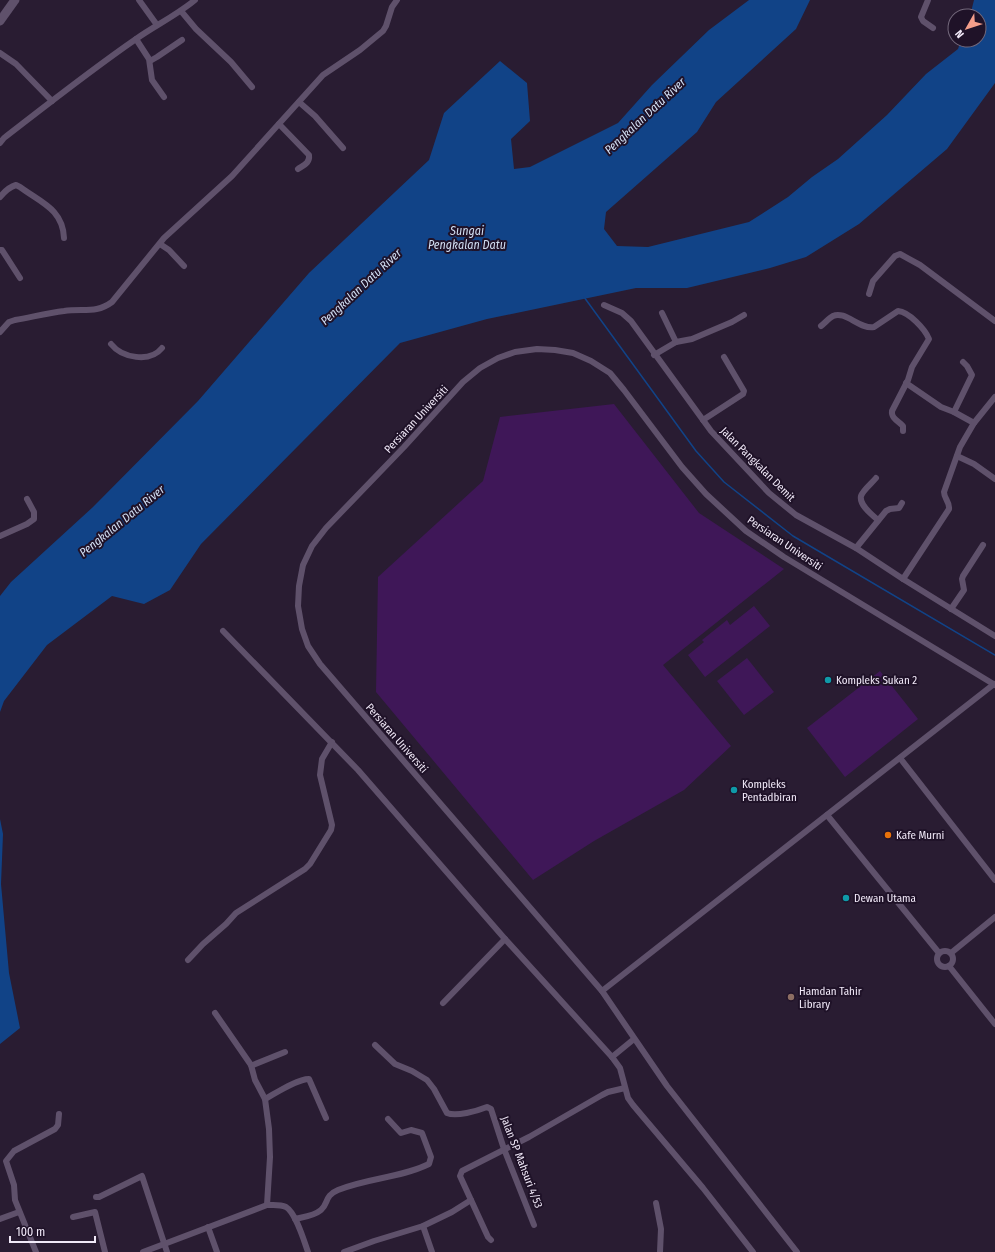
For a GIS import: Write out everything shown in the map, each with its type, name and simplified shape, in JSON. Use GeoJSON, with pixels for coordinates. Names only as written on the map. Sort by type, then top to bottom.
{"type":"FeatureCollection","features":[{"type":"Feature","properties":{"kind":"main road"},"geometry":{"type":"LineString","coordinates":[[0,22],[15,0]]}},
{"type":"Feature","properties":{"kind":"street"},"geometry":{"type":"LineString","coordinates":[[139,0],[157,25]]}},
{"type":"Feature","properties":{"kind":"street"},"geometry":{"type":"LineString","coordinates":[[0,143],[4,138],[52,101],[136,39],[181,11],[195,0]]}},
{"type":"Feature","properties":{"kind":"street"},"geometry":{"type":"LineString","coordinates":[[0,332],[9,322],[15,320],[65,311],[90,311],[106,306],[119,295],[160,244],[232,176],[323,75],[360,50],[382,31],[386,26],[392,7],[397,0]]}},
{"type":"Feature","properties":{"kind":"street"},"geometry":{"type":"LineString","coordinates":[[928,0],[921,17],[923,21],[933,28]]}},
{"type":"Feature","properties":{"kind":"street"},"geometry":{"type":"LineString","coordinates":[[181,11],[196,29],[231,62],[252,87]]}},
{"type":"Feature","properties":{"kind":"street"},"geometry":{"type":"LineString","coordinates":[[136,39],[150,60],[152,80],[164,97]]}},
{"type":"Feature","properties":{"kind":"street"},"geometry":{"type":"LineString","coordinates":[[150,60],[182,40]]}},
{"type":"Feature","properties":{"kind":"street"},"geometry":{"type":"LineString","coordinates":[[0,53],[16,64],[52,101]]}},
{"type":"Feature","properties":{"kind":"street"},"geometry":{"type":"LineString","coordinates":[[299,102],[315,116],[343,148]]}},
{"type":"Feature","properties":{"kind":"street"},"geometry":{"type":"LineString","coordinates":[[279,124],[309,155],[310,160],[298,169]]}},
{"type":"Feature","properties":{"kind":"street"},"geometry":{"type":"LineString","coordinates":[[0,196],[4,191],[12,186],[16,185],[20,187],[51,208],[58,215],[62,224],[64,238]]}},
{"type":"Feature","properties":{"kind":"street"},"geometry":{"type":"LineString","coordinates":[[160,244],[169,250],[184,266]]}},
{"type":"Feature","properties":{"kind":"street"},"geometry":{"type":"LineString","coordinates":[[0,250],[2,250],[20,278]]}},
{"type":"Feature","properties":{"kind":"street"},"geometry":{"type":"LineString","coordinates":[[869,294],[873,281],[895,256],[900,254],[920,265],[995,321]]}},
{"type":"Feature","properties":{"kind":"street","name":"Jalan Pangkalan Demit"},"geometry":{"type":"LineString","coordinates":[[604,305],[622,313],[631,321],[703,420],[764,487],[796,515],[856,548],[995,636]]}},
{"type":"Feature","properties":{"kind":"street"},"geometry":{"type":"LineString","coordinates":[[821,326],[828,319],[837,315],[843,315],[864,327],[870,328],[874,327],[898,310],[905,312],[925,330],[929,338],[912,367],[892,411],[892,415],[903,426],[903,431]]}},
{"type":"Feature","properties":{"kind":"street"},"geometry":{"type":"LineString","coordinates":[[662,313],[676,342]]}},
{"type":"Feature","properties":{"kind":"street"},"geometry":{"type":"LineString","coordinates":[[654,354],[676,342],[692,339],[732,322],[744,315]]}},
{"type":"Feature","properties":{"kind":"street"},"geometry":{"type":"LineString","coordinates":[[111,344],[118,351],[139,357],[154,356],[162,348]]}},
{"type":"Feature","properties":{"kind":"street","name":"Persiaran Universiti"},"geometry":{"type":"LineString","coordinates":[[797,1252],[668,1086],[602,991],[320,664],[308,646],[302,629],[298,606],[299,586],[303,565],[312,546],[326,528],[404,447],[463,382],[480,368],[515,352],[537,349],[573,353],[591,361],[610,373],[682,467],[706,494],[746,531],[784,557],[994,684]]}},
{"type":"Feature","properties":{"kind":"street"},"geometry":{"type":"LineString","coordinates":[[703,420],[743,394],[744,391],[724,357]]}},
{"type":"Feature","properties":{"kind":"street"},"geometry":{"type":"LineString","coordinates":[[954,412],[972,375],[963,362]]}},
{"type":"Feature","properties":{"kind":"street"},"geometry":{"type":"LineString","coordinates":[[906,383],[941,407],[954,412],[974,424]]}},
{"type":"Feature","properties":{"kind":"street"},"geometry":{"type":"LineString","coordinates":[[903,579],[950,509],[950,505],[945,498],[944,492],[960,447],[974,424],[995,397]]}},
{"type":"Feature","properties":{"kind":"street"},"geometry":{"type":"LineString","coordinates":[[957,456],[974,464],[995,479]]}},
{"type":"Feature","properties":{"kind":"street"},"geometry":{"type":"LineString","coordinates":[[876,478],[861,498],[863,505],[878,520]]}},
{"type":"Feature","properties":{"kind":"street"},"geometry":{"type":"LineString","coordinates":[[0,536],[27,524],[34,519],[34,512],[27,499]]}},
{"type":"Feature","properties":{"kind":"street"},"geometry":{"type":"LineString","coordinates":[[856,548],[888,509],[899,508],[902,503]]}},
{"type":"Feature","properties":{"kind":"street"},"geometry":{"type":"LineString","coordinates":[[951,609],[964,590],[962,579],[963,576],[983,544]]}},
{"type":"Feature","properties":{"kind":"street"},"geometry":{"type":"LineString","coordinates":[[223,631],[358,770],[612,1057],[620,1068],[628,1098],[633,1105],[754,1252]]}},
{"type":"Feature","properties":{"kind":"street"},"geometry":{"type":"LineString","coordinates":[[602,991],[994,684]]}},
{"type":"Feature","properties":{"kind":"street"},"geometry":{"type":"LineString","coordinates":[[188,960],[203,944],[226,924],[236,912],[305,869],[310,864],[332,825],[320,775],[322,759],[332,742]]}},
{"type":"Feature","properties":{"kind":"street"},"geometry":{"type":"LineString","coordinates":[[900,758],[995,880]]}},
{"type":"Feature","properties":{"kind":"street"},"geometry":{"type":"LineString","coordinates":[[827,815],[938,953]]}},
{"type":"Feature","properties":{"kind":"street"},"geometry":{"type":"LineString","coordinates":[[951,953],[995,917]]}},
{"type":"Feature","properties":{"kind":"street"},"geometry":{"type":"LineString","coordinates":[[443,1003],[506,939]]}},
{"type":"Feature","properties":{"kind":"street"},"geometry":{"type":"LineString","coordinates":[[946,950],[951,953],[953,958],[952,964],[944,967],[937,963],[936,958],[938,953],[946,950]]}},
{"type":"Feature","properties":{"kind":"street"},"geometry":{"type":"LineString","coordinates":[[949,966],[995,1024]]}},
{"type":"Feature","properties":{"kind":"street"},"geometry":{"type":"LineString","coordinates":[[215,1013],[251,1065],[255,1080],[265,1099],[269,1129],[270,1157],[267,1205]]}},
{"type":"Feature","properties":{"kind":"street"},"geometry":{"type":"LineString","coordinates":[[612,1057],[634,1039]]}},
{"type":"Feature","properties":{"kind":"street","name":"Jalan SP Mahsuri 4/53"},"geometry":{"type":"LineString","coordinates":[[375,1045],[396,1064],[427,1080],[447,1113],[455,1115],[478,1111],[487,1107],[491,1109],[504,1149],[534,1225]]}},
{"type":"Feature","properties":{"kind":"street"},"geometry":{"type":"LineString","coordinates":[[251,1065],[285,1052]]}},
{"type":"Feature","properties":{"kind":"street"},"geometry":{"type":"LineString","coordinates":[[265,1099],[296,1083],[309,1079],[326,1118]]}},
{"type":"Feature","properties":{"kind":"street"},"geometry":{"type":"LineString","coordinates":[[491,1240],[488,1237],[460,1176],[461,1172],[529,1137],[602,1095],[625,1088]]}},
{"type":"Feature","properties":{"kind":"street"},"geometry":{"type":"LineString","coordinates":[[36,1252],[15,1200],[14,1185],[6,1161],[14,1151],[55,1129],[58,1125],[59,1114]]}},
{"type":"Feature","properties":{"kind":"street"},"geometry":{"type":"LineString","coordinates":[[295,1219],[320,1211],[329,1196],[340,1189],[396,1176],[429,1164],[431,1157],[422,1133],[411,1130],[401,1133],[388,1119]]}},
{"type":"Feature","properties":{"kind":"street"},"geometry":{"type":"LineString","coordinates":[[96,1197],[99,1197],[142,1176],[167,1252]]}},
{"type":"Feature","properties":{"kind":"street"},"geometry":{"type":"LineString","coordinates":[[344,1252],[423,1226],[452,1212],[471,1200]]}},
{"type":"Feature","properties":{"kind":"street"},"geometry":{"type":"LineString","coordinates":[[656,1203],[660,1229],[660,1252]]}},
{"type":"Feature","properties":{"kind":"street"},"geometry":{"type":"LineString","coordinates":[[143,1252],[267,1205],[280,1205],[286,1207],[295,1219],[308,1252]]}},
{"type":"Feature","properties":{"kind":"street"},"geometry":{"type":"LineString","coordinates":[[0,1219],[19,1212]]}},
{"type":"Feature","properties":{"kind":"street"},"geometry":{"type":"LineString","coordinates":[[73,1217],[95,1212],[105,1252]]}},
{"type":"Feature","properties":{"kind":"street"},"geometry":{"type":"LineString","coordinates":[[423,1226],[432,1252]]}},
{"type":"Feature","properties":{"kind":"street"},"geometry":{"type":"LineString","coordinates":[[208,1228],[217,1252]]}},
{"type":"Feature","properties":{"kind":"shaded area"},"geometry":{"type":"Polygon","coordinates":[[[614,404],[699,513],[784,569],[663,665],[731,746],[684,790],[594,841],[533,880],[376,692],[378,577],[483,481],[500,417],[614,404]]]}},
{"type":"Feature","properties":{"kind":"shaded area"},"geometry":{"type":"Polygon","coordinates":[[[754,606],[770,626],[705,677],[688,655],[704,642],[702,640],[727,620],[730,625],[754,606]]]}},
{"type":"Feature","properties":{"kind":"shaded area"},"geometry":{"type":"Polygon","coordinates":[[[747,658],[774,692],[744,715],[717,681],[747,658]]]}},
{"type":"Feature","properties":{"kind":"shaded area"},"geometry":{"type":"Polygon","coordinates":[[[880,671],[918,719],[845,777],[807,728],[880,671]]]}},
{"type":"Feature","properties":{"kind":"water","name":"Sungai Pengkalan Datu"},"geometry":{"type":"Polygon","coordinates":[[[749,0],[810,0],[796,29],[716,102],[697,132],[606,212],[604,229],[617,246],[648,247],[749,222],[788,197],[812,177],[838,159],[887,115],[926,74],[958,48],[987,48],[987,8],[972,8],[974,0],[995,0],[995,83],[947,149],[859,224],[806,257],[770,268],[687,288],[636,288],[487,319],[400,343],[201,544],[170,590],[144,604],[112,596],[47,645],[4,701],[0,712],[0,596],[11,582],[93,507],[198,401],[309,273],[429,160],[444,113],[500,61],[527,83],[530,121],[511,139],[514,169],[530,167],[618,123],[652,85],[709,30],[749,0]]]}},
{"type":"Feature","properties":{"kind":"water"},"geometry":{"type":"Polygon","coordinates":[[[0,819],[3,834],[1,884],[9,973],[20,1028],[0,1044],[0,819]]]}},
{"type":"Feature","properties":{"kind":"waterway"},"geometry":{"type":"LineString","coordinates":[[584,297],[696,451],[724,482],[793,536],[995,655]]}},
{"type":"Feature","properties":{"kind":"place","name":"Kompleks Sukan 2"},"geometry":{"type":"Point","coordinates":[828,680]}},
{"type":"Feature","properties":{"kind":"place","name":"Kompleks Pentadbiran"},"geometry":{"type":"Point","coordinates":[734,790]}},
{"type":"Feature","properties":{"kind":"place","name":"Kafe Murni"},"geometry":{"type":"Point","coordinates":[888,835]}},
{"type":"Feature","properties":{"kind":"place","name":"Dewan Utama"},"geometry":{"type":"Point","coordinates":[846,898]}},
{"type":"Feature","properties":{"kind":"place","name":"Hamdan Tahir Library"},"geometry":{"type":"Point","coordinates":[791,997]}},
{"type":"Feature","properties":{"kind":"water label","name":"Pengkalan Datu River"},"geometry":{"type":"Point","coordinates":[645,116]}},
{"type":"Feature","properties":{"kind":"water label","name":"Pengkalan Datu River"},"geometry":{"type":"Point","coordinates":[361,287]}},
{"type":"Feature","properties":{"kind":"water label","name":"Pengkalan Datu River"},"geometry":{"type":"Point","coordinates":[122,521]}}]}
